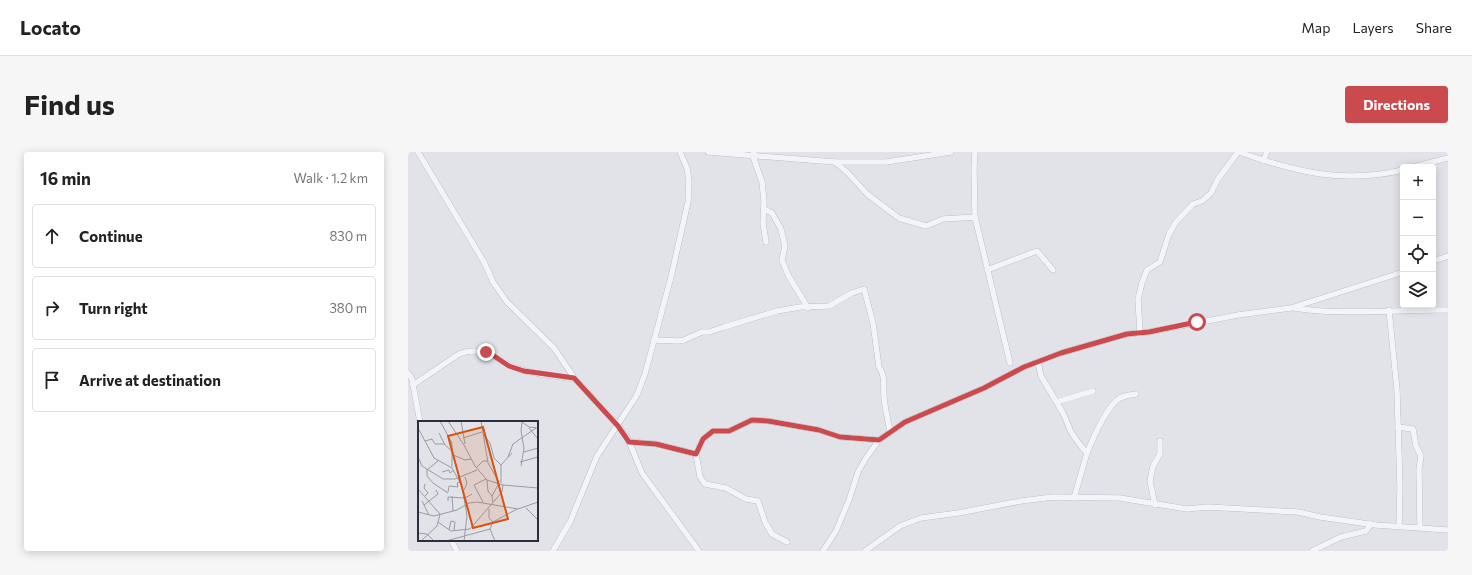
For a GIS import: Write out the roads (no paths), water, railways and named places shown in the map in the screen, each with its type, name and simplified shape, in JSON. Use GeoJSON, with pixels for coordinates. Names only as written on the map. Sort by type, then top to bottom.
{"type":"FeatureCollection","features":[{"type":"Feature","properties":{"kind":"street"},"geometry":{"type":"LineString","coordinates":[[418,152],[484,262],[493,282],[507,302],[554,348],[574,378],[618,426],[629,442],[642,473],[699,551]]}},
{"type":"Feature","properties":{"kind":"street"},"geometry":{"type":"LineString","coordinates":[[553,551],[570,522],[597,456],[637,395],[645,374],[688,202],[689,181],[687,168],[680,152]]}},
{"type":"Feature","properties":{"kind":"street"},"geometry":{"type":"LineString","coordinates":[[708,152],[753,154],[835,162],[886,162],[934,153],[952,152]]}},
{"type":"Feature","properties":{"kind":"street"},"geometry":{"type":"LineString","coordinates":[[976,152],[974,168],[974,217],[1010,363]]}},
{"type":"Feature","properties":{"kind":"street"},"geometry":{"type":"LineString","coordinates":[[1140,333],[1138,299],[1147,270],[1160,262],[1169,234],[1176,222],[1193,204],[1202,201],[1211,193],[1218,179],[1239,152],[1263,161],[1316,174],[1360,177],[1400,171]]}},
{"type":"Feature","properties":{"kind":"street"},"geometry":{"type":"LineString","coordinates":[[1263,161],[1267,152]]}},
{"type":"Feature","properties":{"kind":"street"},"geometry":{"type":"LineString","coordinates":[[753,154],[762,182],[764,209],[762,223],[766,242]]}},
{"type":"Feature","properties":{"kind":"street"},"geometry":{"type":"LineString","coordinates":[[1425,164],[1448,158]]}},
{"type":"Feature","properties":{"kind":"street"},"geometry":{"type":"LineString","coordinates":[[835,162],[867,194],[899,218],[926,226],[943,219],[974,217]]}},
{"type":"Feature","properties":{"kind":"street"},"geometry":{"type":"LineString","coordinates":[[764,209],[772,213],[781,229],[785,246],[782,260],[788,275],[808,308]]}},
{"type":"Feature","properties":{"kind":"street"},"geometry":{"type":"LineString","coordinates":[[988,270],[1037,251],[1053,270]]}},
{"type":"Feature","properties":{"kind":"street"},"geometry":{"type":"LineString","coordinates":[[1436,260],[1448,256]]}},
{"type":"Feature","properties":{"kind":"street"},"geometry":{"type":"LineString","coordinates":[[823,551],[836,531],[850,500],[858,472],[866,458],[879,440],[905,422],[977,392],[1024,367],[1061,353],[1112,338],[1238,315],[1291,308],[1400,273]]}},
{"type":"Feature","properties":{"kind":"street"},"geometry":{"type":"LineString","coordinates":[[654,340],[684,340],[702,332],[709,332],[777,311],[800,307],[808,308],[829,306],[852,293],[864,289],[873,323],[879,367],[882,371],[884,379],[884,398],[890,432]]}},
{"type":"Feature","properties":{"kind":"street"},"geometry":{"type":"LineString","coordinates":[[1291,308],[1320,310],[1448,310]]}},
{"type":"Feature","properties":{"kind":"street"},"geometry":{"type":"LineString","coordinates":[[1389,310],[1397,390],[1400,487],[1399,526]]}},
{"type":"Feature","properties":{"kind":"street"},"geometry":{"type":"LineString","coordinates":[[413,385],[459,354],[467,351],[486,352],[509,366],[524,371],[574,378]]}},
{"type":"Feature","properties":{"kind":"street"},"geometry":{"type":"LineString","coordinates":[[1038,362],[1041,376],[1063,413],[1071,432],[1087,453]]}},
{"type":"Feature","properties":{"kind":"street"},"geometry":{"type":"LineString","coordinates":[[408,373],[412,379],[420,421]]}},
{"type":"Feature","properties":{"kind":"street"},"geometry":{"type":"LineString","coordinates":[[1057,402],[1093,391]]}},
{"type":"Feature","properties":{"kind":"street"},"geometry":{"type":"LineString","coordinates":[[1074,498],[1087,453],[1104,418],[1116,400],[1136,394]]}},
{"type":"Feature","properties":{"kind":"street"},"geometry":{"type":"LineString","coordinates":[[787,542],[772,534],[765,522],[758,501],[739,497],[726,488],[705,484],[700,477],[696,454],[703,439],[713,431],[729,431],[752,420],[768,421],[819,430],[840,437],[879,440]]}},
{"type":"Feature","properties":{"kind":"street"},"geometry":{"type":"LineString","coordinates":[[1398,427],[1413,429],[1416,446],[1421,456],[1419,469],[1420,527]]}},
{"type":"Feature","properties":{"kind":"street"},"geometry":{"type":"LineString","coordinates":[[1155,504],[1150,481],[1153,466],[1160,454],[1160,441]]}},
{"type":"Feature","properties":{"kind":"street"},"geometry":{"type":"LineString","coordinates":[[629,442],[656,444],[696,454]]}},
{"type":"Feature","properties":{"kind":"street"},"geometry":{"type":"LineString","coordinates":[[865,551],[900,526],[921,518],[1053,497],[1120,498],[1187,509],[1207,507],[1298,512],[1320,517],[1371,524],[1448,530]]}},
{"type":"Feature","properties":{"kind":"street"},"geometry":{"type":"LineString","coordinates":[[1312,551],[1341,537],[1366,531],[1371,524]]}},
{"type":"Feature","properties":{"kind":"street"},"geometry":{"type":"LineString","coordinates":[[452,541],[457,551]]}}]}
